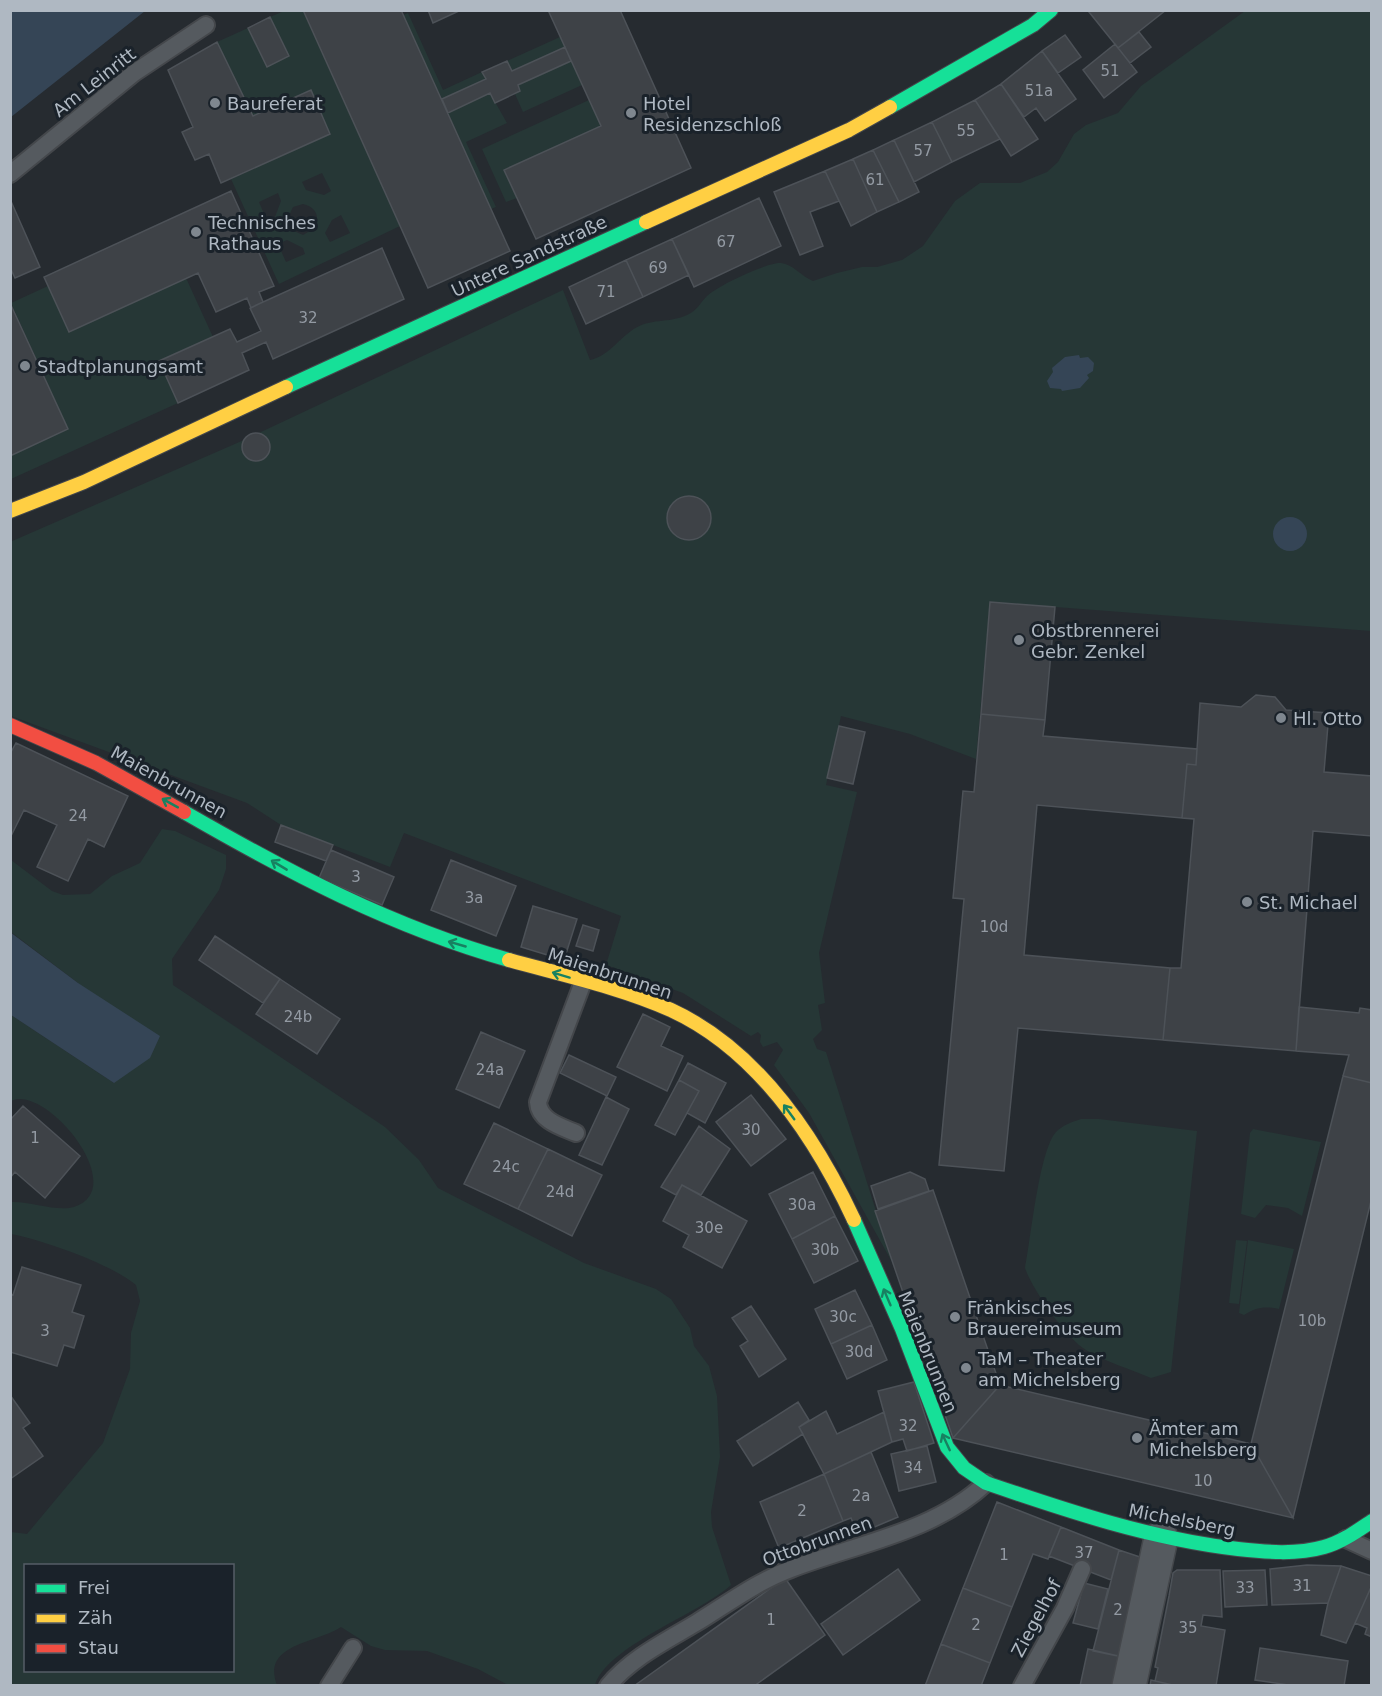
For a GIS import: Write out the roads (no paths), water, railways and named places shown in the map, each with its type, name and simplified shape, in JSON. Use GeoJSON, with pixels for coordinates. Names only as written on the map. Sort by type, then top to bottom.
{"type":"FeatureCollection","features":[{"type":"Feature","properties":{"kind":"street","name":"Untere Sandstraße"},"geometry":{"type":"LineString","coordinates":[[10,512],[84,482],[240,408],[849,130],[1032,25],[1051,10]]}},
{"type":"Feature","properties":{"kind":"street","name":"Maienbrunnen"},"geometry":{"type":"LineString","coordinates":[[10,725],[45,737],[109,770],[317,886],[439,938],[674,1012],[712,1032],[742,1056],[765,1079],[822,1160],[856,1223],[947,1447],[958,1464],[986,1483]]}},
{"type":"Feature","properties":{"kind":"street","name":"Michelsberg"},"geometry":{"type":"LineString","coordinates":[[986,1483],[1161,1538],[1217,1548],[1275,1553],[1313,1550],[1346,1539],[1371,1521]]}},
{"type":"Feature","properties":{"kind":"street"},"geometry":{"type":"LineString","coordinates":[[1130,1686],[1161,1538]]}},
{"type":"Feature","properties":{"kind":"lane","name":"Am Leinritt"},"geometry":{"type":"LineString","coordinates":[[10,174],[134,73],[206,25]]}},
{"type":"Feature","properties":{"kind":"lane"},"geometry":{"type":"LineString","coordinates":[[576,1133],[547,1120],[538,1109],[538,1102],[583,982]]}},
{"type":"Feature","properties":{"kind":"lane","name":"Ottobrunnen"},"geometry":{"type":"LineString","coordinates":[[608,1686],[619,1672],[641,1657],[773,1576],[932,1518],[967,1500],[986,1483]]}},
{"type":"Feature","properties":{"kind":"lane"},"geometry":{"type":"LineString","coordinates":[[1094,1540],[1101,1521]]}},
{"type":"Feature","properties":{"kind":"lane"},"geometry":{"type":"LineString","coordinates":[[1346,1539],[1371,1551]]}},
{"type":"Feature","properties":{"kind":"lane","name":"Ziegelhof"},"geometry":{"type":"LineString","coordinates":[[1022,1686],[1065,1608],[1083,1569]]}},
{"type":"Feature","properties":{"kind":"lane"},"geometry":{"type":"LineString","coordinates":[[329,1686],[353,1648]]}},
{"type":"Feature","properties":{"kind":"water"},"geometry":{"type":"Polygon","coordinates":[[[11,10],[145,10],[145,11],[11,117],[11,10]]]}},
{"type":"Feature","properties":{"kind":"water"},"geometry":{"type":"Polygon","coordinates":[[[1079,355],[1080,358],[1088,357],[1094,363],[1093,371],[1087,375],[1089,378],[1080,388],[1062,391],[1050,388],[1047,381],[1053,372],[1052,368],[1065,357],[1079,355]]]}},
{"type":"Feature","properties":{"kind":"water"},"geometry":{"type":"Polygon","coordinates":[[[1290,517],[1302,522],[1307,534],[1302,546],[1290,551],[1278,546],[1273,534],[1278,522],[1290,517]]]}},
{"type":"Feature","properties":{"kind":"water"},"geometry":{"type":"Polygon","coordinates":[[[10,932],[78,983],[160,1036],[150,1058],[114,1083],[11,1015],[10,932]]]}},
{"type":"Feature","properties":{"kind":"place","name":"Baureferat"},"geometry":{"type":"Point","coordinates":[215,103]}},
{"type":"Feature","properties":{"kind":"place","name":"Hotel Residenzschloß"},"geometry":{"type":"Point","coordinates":[631,113]}},
{"type":"Feature","properties":{"kind":"place","name":"Technisches Rathaus"},"geometry":{"type":"Point","coordinates":[196,232]}},
{"type":"Feature","properties":{"kind":"place","name":"Stadtplanungsamt"},"geometry":{"type":"Point","coordinates":[25,366]}},
{"type":"Feature","properties":{"kind":"place","name":"Obstbrennerei Gebr. Zenkel"},"geometry":{"type":"Point","coordinates":[1019,640]}},
{"type":"Feature","properties":{"kind":"place","name":"Hl. Otto"},"geometry":{"type":"Point","coordinates":[1281,718]}},
{"type":"Feature","properties":{"kind":"place","name":"St. Michael"},"geometry":{"type":"Point","coordinates":[1247,902]}},
{"type":"Feature","properties":{"kind":"place","name":"Fränkisches Brauereimuseum"},"geometry":{"type":"Point","coordinates":[955,1317]}},
{"type":"Feature","properties":{"kind":"place","name":"TaM – Theater am Michelsberg"},"geometry":{"type":"Point","coordinates":[966,1368]}},
{"type":"Feature","properties":{"kind":"place","name":"Ämter am Michelsberg"},"geometry":{"type":"Point","coordinates":[1137,1438]}}]}
